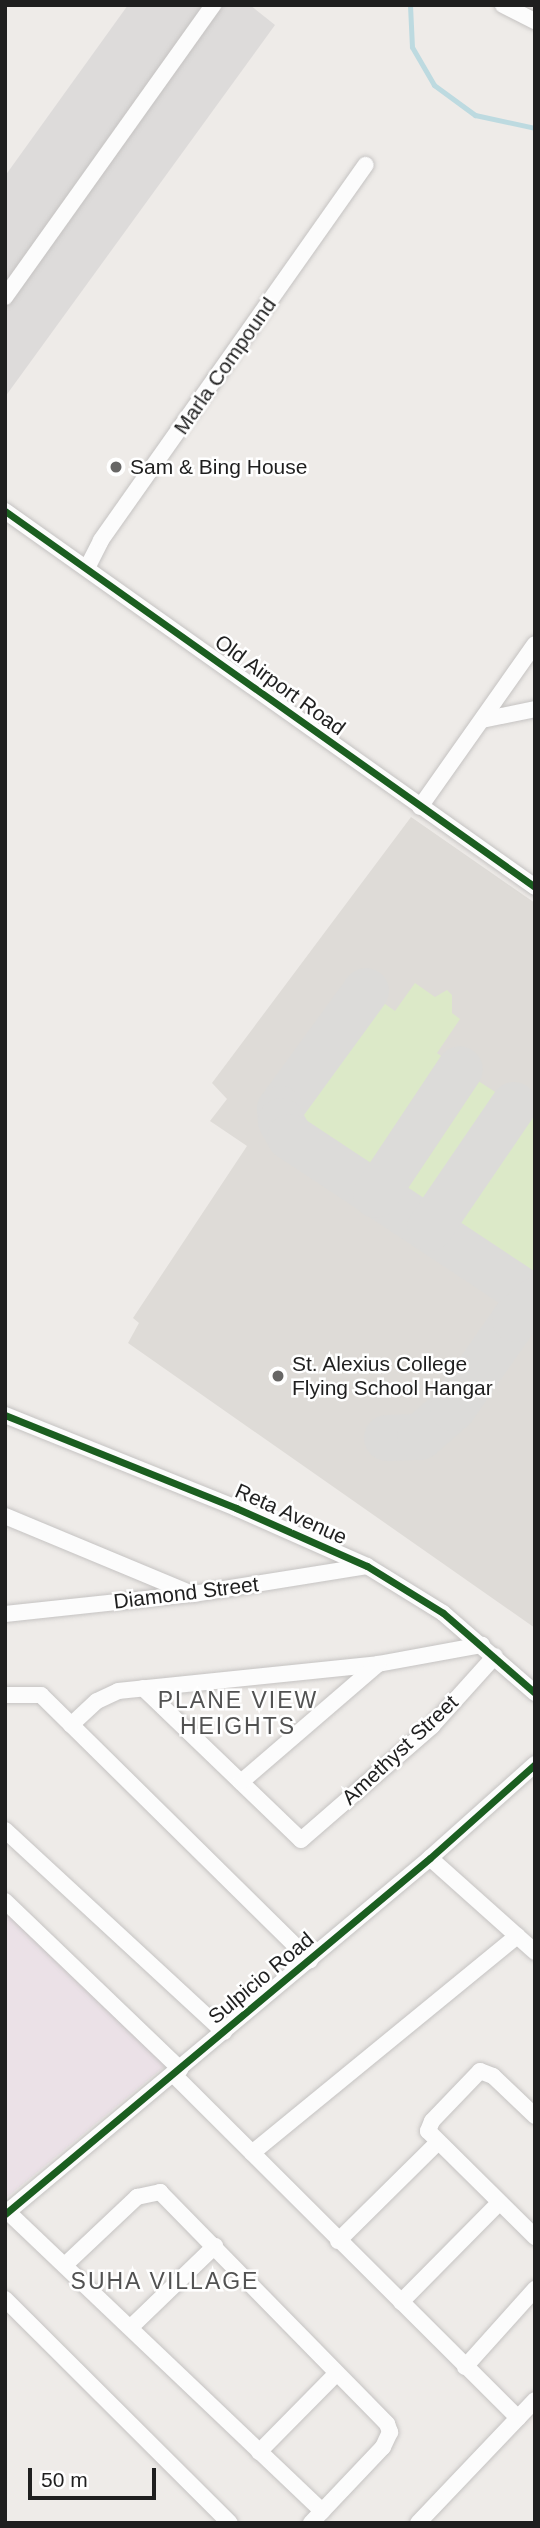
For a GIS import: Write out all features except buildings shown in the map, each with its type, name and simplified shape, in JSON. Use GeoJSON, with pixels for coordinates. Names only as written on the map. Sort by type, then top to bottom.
{"type":"FeatureCollection","features":[{"type":"Feature","properties":{"kind":"street"},"geometry":{"type":"LineString","coordinates":[[5,297],[213,5]]}},
{"type":"Feature","properties":{"kind":"street"},"geometry":{"type":"LineString","coordinates":[[503,5],[535,21]]}},
{"type":"Feature","properties":{"kind":"street","name":"Marla Compound"},"geometry":{"type":"LineString","coordinates":[[87,568],[101,540],[366,165]]}},
{"type":"Feature","properties":{"kind":"street","name":"Old Airport Road"},"geometry":{"type":"LineString","coordinates":[[5,510],[535,887]]}},
{"type":"Feature","properties":{"kind":"street"},"geometry":{"type":"LineString","coordinates":[[420,807],[535,644]]}},
{"type":"Feature","properties":{"kind":"street"},"geometry":{"type":"LineString","coordinates":[[482,720],[535,709]]}},
{"type":"Feature","properties":{"kind":"street","name":"Reta Avenue"},"geometry":{"type":"LineString","coordinates":[[5,1415],[367,1566],[434,1607],[489,1650],[535,1693]]}},
{"type":"Feature","properties":{"kind":"street"},"geometry":{"type":"LineString","coordinates":[[5,1516],[192,1594]]}},
{"type":"Feature","properties":{"kind":"street","name":"Diamond Street"},"geometry":{"type":"LineString","coordinates":[[5,1614],[192,1594],[367,1566]]}},
{"type":"Feature","properties":{"kind":"street"},"geometry":{"type":"LineString","coordinates":[[71,1725],[107,1694],[489,1650]]}},
{"type":"Feature","properties":{"kind":"street","name":"Amethyst Street"},"geometry":{"type":"LineString","coordinates":[[241,1782],[301,1840],[432,1726],[489,1650]]}},
{"type":"Feature","properties":{"kind":"street"},"geometry":{"type":"LineString","coordinates":[[143,1688],[241,1782],[378,1664]]}},
{"type":"Feature","properties":{"kind":"street"},"geometry":{"type":"LineString","coordinates":[[5,1695],[41,1695],[310,1960]]}},
{"type":"Feature","properties":{"kind":"street","name":"Sulpicio Road"},"geometry":{"type":"LineString","coordinates":[[6,2213],[310,1960],[535,1765]]}},
{"type":"Feature","properties":{"kind":"street"},"geometry":{"type":"LineString","coordinates":[[5,1830],[224,2032]]}},
{"type":"Feature","properties":{"kind":"street"},"geometry":{"type":"LineString","coordinates":[[430,1858],[535,1952]]}},
{"type":"Feature","properties":{"kind":"street"},"geometry":{"type":"LineString","coordinates":[[5,1901],[177,2072],[338,2241],[518,2418]]}},
{"type":"Feature","properties":{"kind":"street"},"geometry":{"type":"LineString","coordinates":[[252,2153],[517,1936]]}},
{"type":"Feature","properties":{"kind":"street"},"geometry":{"type":"LineString","coordinates":[[535,2116],[488,2072],[480,2071],[429,2125],[438,2141],[535,2237]]}},
{"type":"Feature","properties":{"kind":"street"},"geometry":{"type":"LineString","coordinates":[[338,2241],[438,2141]]}},
{"type":"Feature","properties":{"kind":"street"},"geometry":{"type":"LineString","coordinates":[[6,2213],[65,2264],[259,2452],[317,2517],[383,2447],[390,2432],[168,2196],[153,2191],[137,2197],[65,2264]]}},
{"type":"Feature","properties":{"kind":"street"},"geometry":{"type":"LineString","coordinates":[[401,2302],[499,2203]]}},
{"type":"Feature","properties":{"kind":"street"},"geometry":{"type":"LineString","coordinates":[[131,2328],[215,2246]]}},
{"type":"Feature","properties":{"kind":"street"},"geometry":{"type":"LineString","coordinates":[[465,2367],[535,2288]]}},
{"type":"Feature","properties":{"kind":"street"},"geometry":{"type":"LineString","coordinates":[[5,2299],[230,2523]]}},
{"type":"Feature","properties":{"kind":"street"},"geometry":{"type":"LineString","coordinates":[[259,2452],[335,2375]]}},
{"type":"Feature","properties":{"kind":"street"},"geometry":{"type":"LineString","coordinates":[[418,2523],[535,2400]]}},
{"type":"Feature","properties":{"kind":"shaded area"},"geometry":{"type":"Polygon","coordinates":[[[128,5],[250,5],[275,25],[5,397],[5,176],[128,5]]]}},
{"type":"Feature","properties":{"kind":"shaded area"},"geometry":{"type":"Polygon","coordinates":[[[411,817],[535,903],[535,1628],[128,1343],[139,1323],[133,1318],[247,1146],[210,1121],[227,1099],[212,1083],[411,817]]]}},
{"type":"Feature","properties":{"kind":"shaded area"},"geometry":{"type":"Polygon","coordinates":[[[5,1909],[166,2065],[5,2199],[5,1909]]]}},
{"type":"Feature","properties":{"kind":"green space"},"geometry":{"type":"Polygon","coordinates":[[[415,983],[435,997],[447,990],[452,995],[452,1013],[460,1019],[437,1053],[455,1066],[426,1108],[420,1104],[407,1123],[413,1128],[380,1178],[294,1120],[291,1111],[366,1000],[378,999],[395,1011],[415,983]]]}},
{"type":"Feature","properties":{"kind":"green space"},"geometry":{"type":"Polygon","coordinates":[[[463,1071],[509,1101],[430,1212],[388,1184],[422,1133],[427,1136],[440,1117],[435,1113],[463,1071]]]}},
{"type":"Feature","properties":{"kind":"green space"},"geometry":{"type":"Polygon","coordinates":[[[520,1109],[535,1118],[535,1284],[442,1220],[520,1109]]]}},
{"type":"Feature","properties":{"kind":"waterway"},"geometry":{"type":"LineString","coordinates":[[410,5],[412,47],[434,85],[475,115],[535,128]]}},
{"type":"Feature","properties":{"kind":"taxiway"},"geometry":{"type":"LineString","coordinates":[[366,991],[280,1109],[281,1121],[290,1137],[535,1299]]}},
{"type":"Feature","properties":{"kind":"taxiway"},"geometry":{"type":"LineString","coordinates":[[376,1195],[460,1069]]}},
{"type":"Feature","properties":{"kind":"taxiway"},"geometry":{"type":"LineString","coordinates":[[430,1228],[514,1105]]}},
{"type":"Feature","properties":{"kind":"taxiway"},"geometry":{"type":"LineString","coordinates":[[387,1438],[420,1437],[453,1408],[515,1319],[535,1301]]}},
{"type":"Feature","properties":{"kind":"cycle path"},"geometry":{"type":"LineString","coordinates":[[5,511],[535,887]]}},
{"type":"Feature","properties":{"kind":"cycle path"},"geometry":{"type":"LineString","coordinates":[[5,1415],[236,1508],[367,1566],[443,1613],[535,1693]]}},
{"type":"Feature","properties":{"kind":"cycle path"},"geometry":{"type":"LineString","coordinates":[[5,2214],[430,1858],[535,1764]]}},
{"type":"Feature","properties":{"kind":"place","name":"Sam & Bing House"},"geometry":{"type":"Point","coordinates":[116,467]}},
{"type":"Feature","properties":{"kind":"place","name":"St. Alexius College Flying School Hangar"},"geometry":{"type":"Point","coordinates":[278,1376]}},
{"type":"Feature","properties":{"kind":"district","name":"PLANE VIEW HEIGHTS"},"geometry":{"type":"Point","coordinates":[238,1713]}},
{"type":"Feature","properties":{"kind":"district","name":"SUHA VILLAGE"},"geometry":{"type":"Point","coordinates":[165,2281]}}]}
